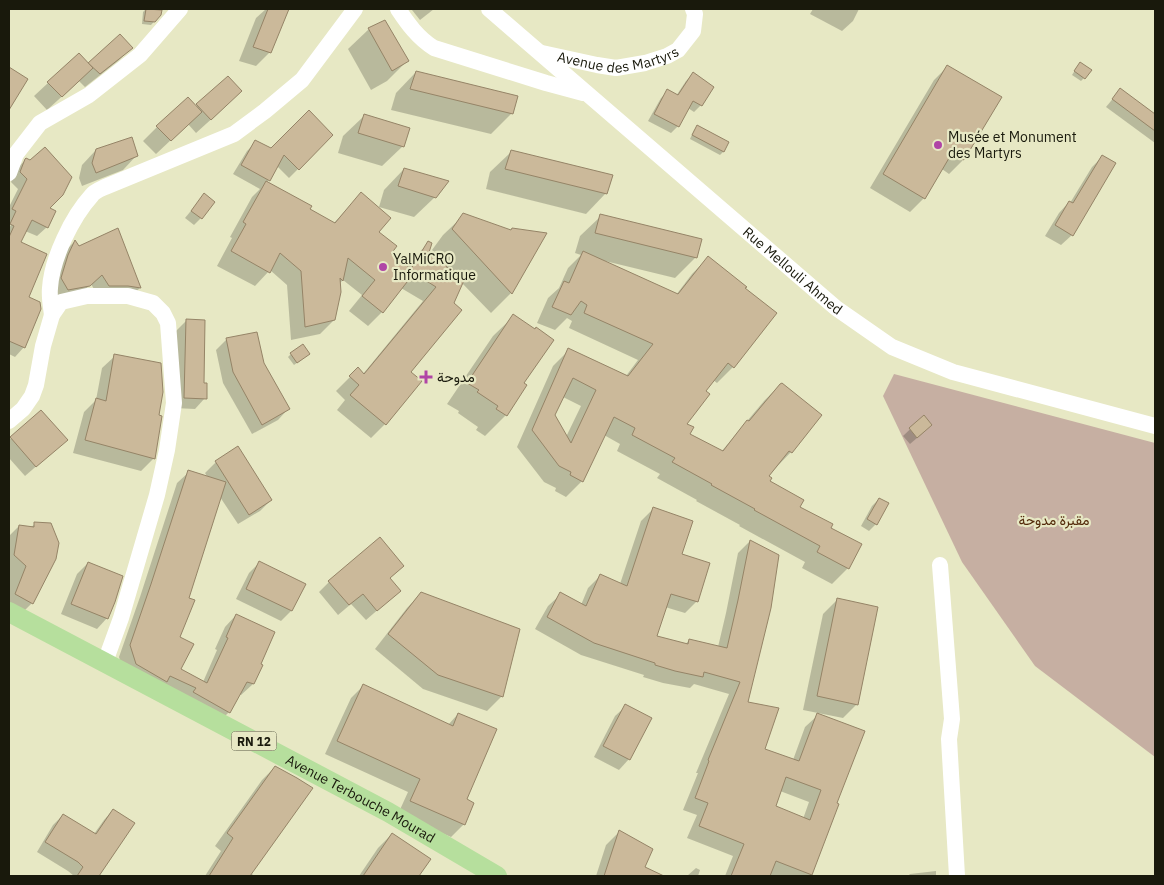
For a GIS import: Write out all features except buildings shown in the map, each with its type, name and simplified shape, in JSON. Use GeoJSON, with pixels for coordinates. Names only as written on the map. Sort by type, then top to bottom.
{"type":"FeatureCollection","features":[{"type":"Feature","properties":{"kind":"main road","name":"Avenue Terbouche Mourad"},"geometry":{"type":"LineString","coordinates":[[9,612],[388,812],[497,876]]}},
{"type":"Feature","properties":{"kind":"street"},"geometry":{"type":"LineString","coordinates":[[9,173],[16,154],[40,123],[89,95],[140,55],[180,9]]}},
{"type":"Feature","properties":{"kind":"street"},"geometry":{"type":"LineString","coordinates":[[9,421],[24,409],[32,396],[52,315],[50,289],[54,270],[61,248],[73,222],[93,193],[234,134],[302,80],[355,9]]}},
{"type":"Feature","properties":{"kind":"street"},"geometry":{"type":"LineString","coordinates":[[398,9],[413,30],[434,48],[589,95]]}},
{"type":"Feature","properties":{"kind":"street","name":"Rue Mellouli Ahmed"},"geometry":{"type":"LineString","coordinates":[[489,9],[836,308],[892,347],[953,372],[1155,426]]}},
{"type":"Feature","properties":{"kind":"street","name":"Avenue des Martyrs"},"geometry":{"type":"LineString","coordinates":[[539,52],[596,66],[616,68],[646,64],[678,50],[693,31],[695,14],[693,9]]}},
{"type":"Feature","properties":{"kind":"street"},"geometry":{"type":"LineString","coordinates":[[52,315],[62,302],[72,299],[105,295],[128,296],[153,303],[163,312],[168,323],[174,403],[167,450],[157,495],[121,618],[105,662]]}},
{"type":"Feature","properties":{"kind":"street"},"geometry":{"type":"LineString","coordinates":[[940,566],[952,719],[949,738],[957,876]]}},
{"type":"Feature","properties":{"kind":"green space","name":"مقبرة مدوحة"},"geometry":{"type":"Polygon","coordinates":[[[894,374],[1155,443],[1155,757],[1035,666],[962,562],[883,396],[894,374]]]}},
{"type":"Feature","properties":{"kind":"place","name":"Musée et Monument des Martyrs"},"geometry":{"type":"Point","coordinates":[938,145]}},
{"type":"Feature","properties":{"kind":"place","name":"YalMiCRO Informatique"},"geometry":{"type":"Point","coordinates":[383,267]}},
{"type":"Feature","properties":{"kind":"place","name":"مدوحة"},"geometry":{"type":"Point","coordinates":[426,377]}}]}
